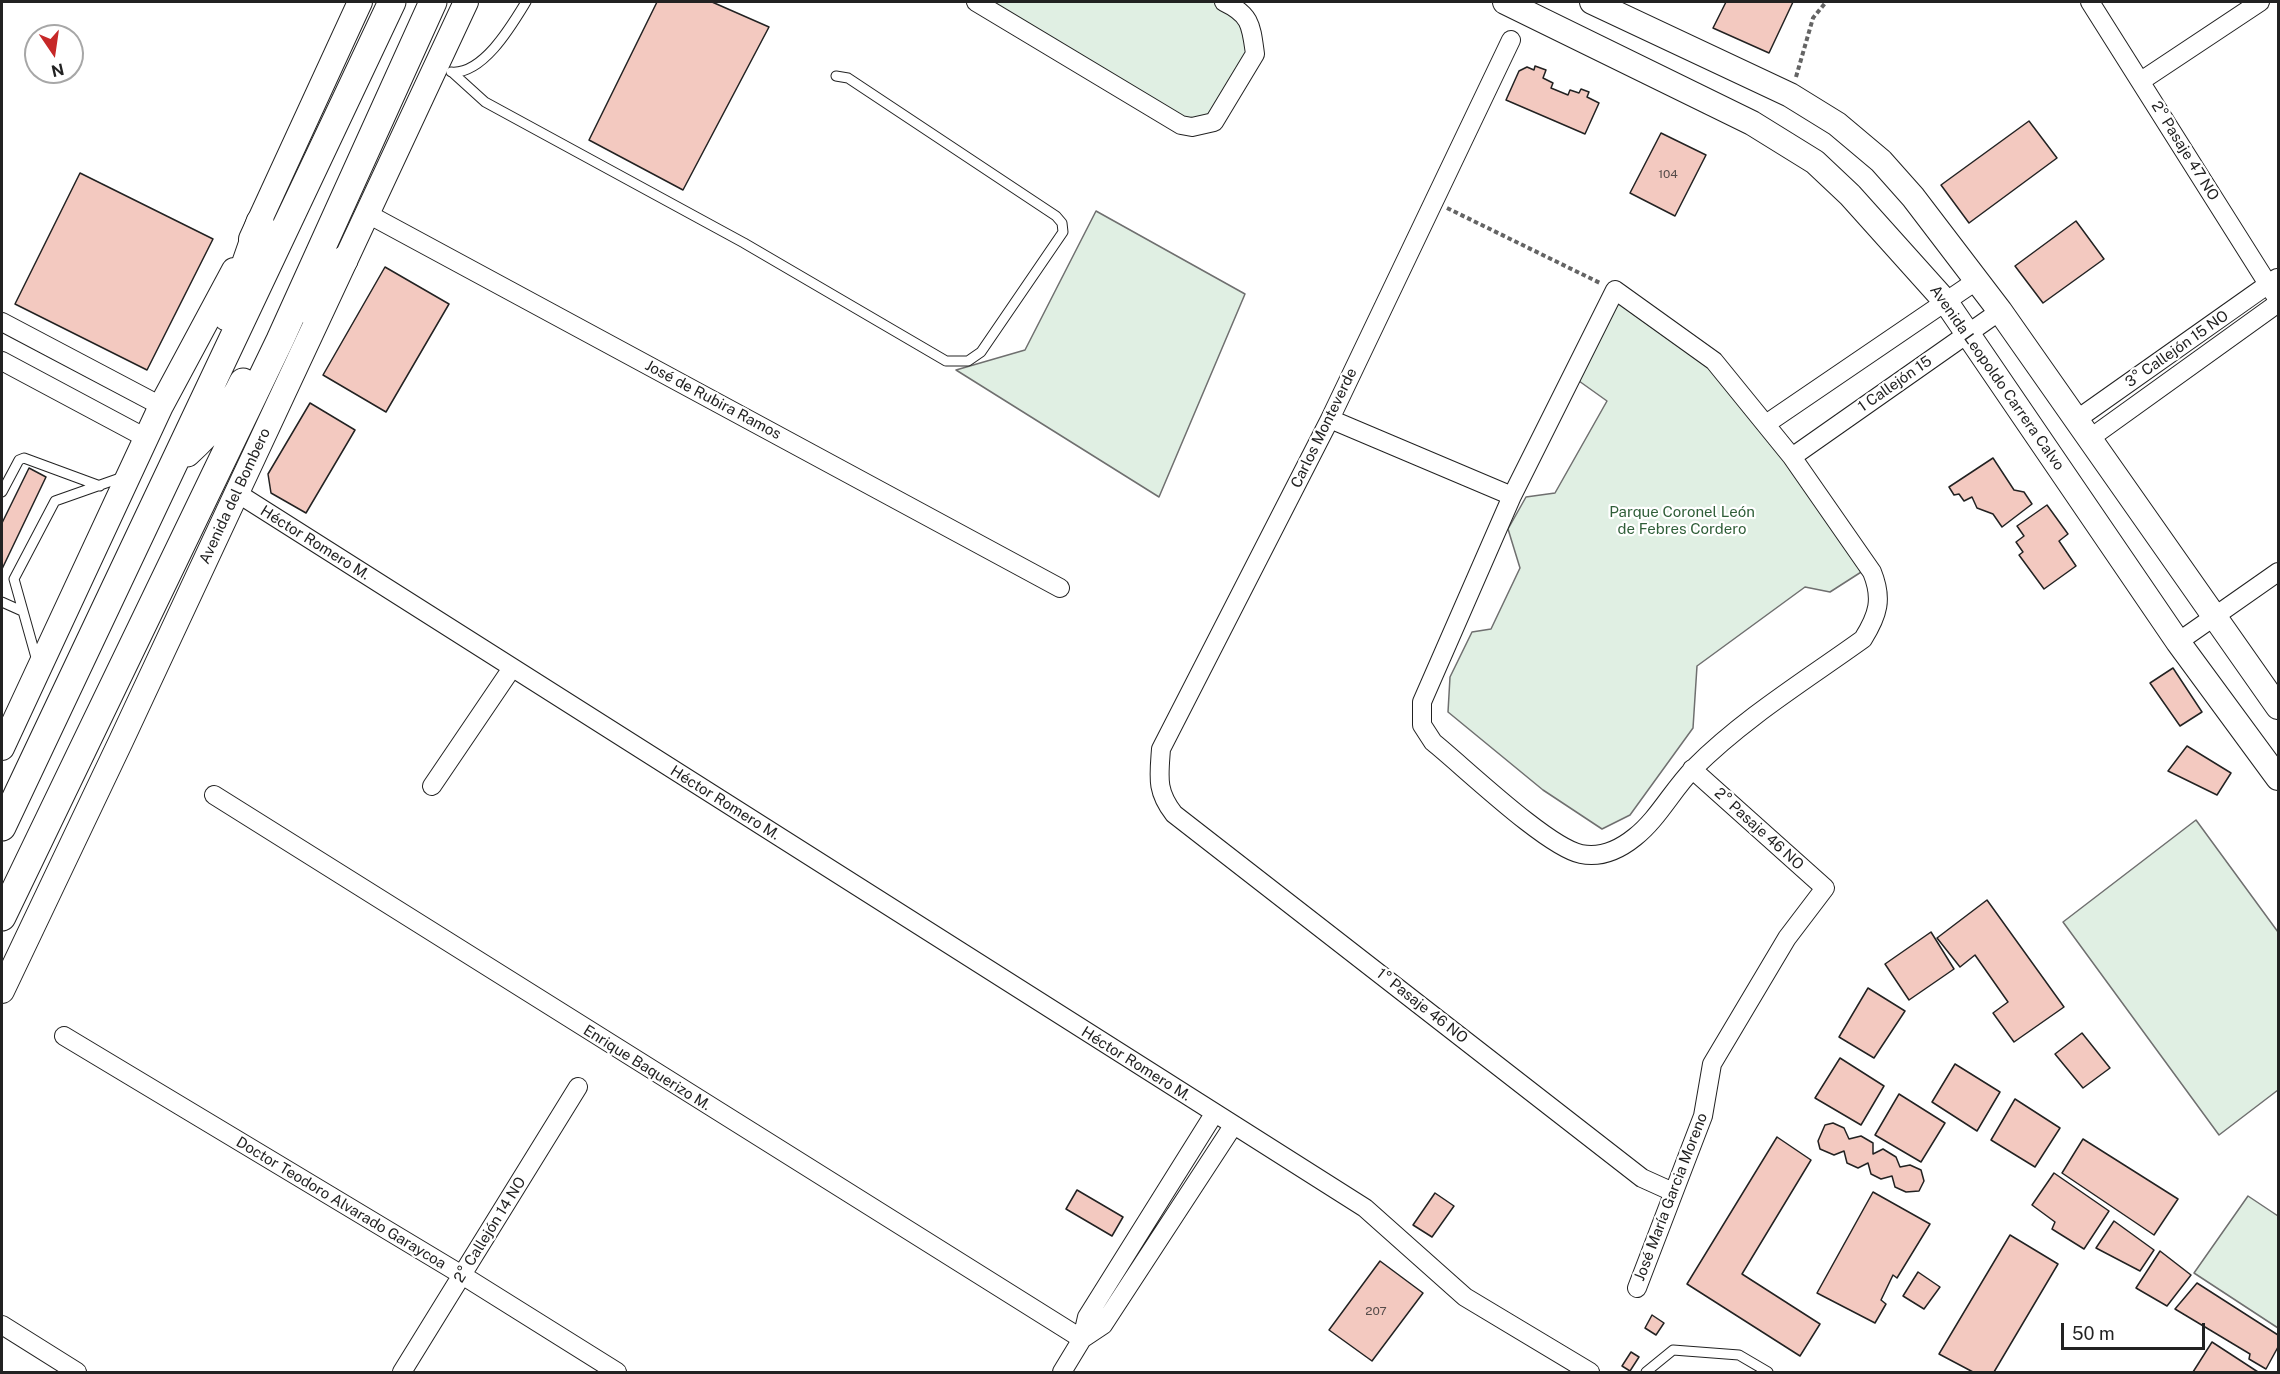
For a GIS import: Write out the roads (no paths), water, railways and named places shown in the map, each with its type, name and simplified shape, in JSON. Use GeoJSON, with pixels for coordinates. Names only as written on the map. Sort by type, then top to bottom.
{"type":"FeatureCollection","features":[{"type":"Feature","properties":{"kind":"main road"},"geometry":{"type":"LineString","coordinates":[[2,748],[161,406],[260,222],[360,2]]}},
{"type":"Feature","properties":{"kind":"main road"},"geometry":{"type":"LineString","coordinates":[[2,827],[392,2]]}},
{"type":"Feature","properties":{"kind":"main road"},"geometry":{"type":"LineString","coordinates":[[175,463],[204,438],[229,407],[241,387],[419,2]]}},
{"type":"Feature","properties":{"kind":"main road","name":"Avenida del Bombero"},"geometry":{"type":"LineString","coordinates":[[2,917],[280,340],[433,2]]}},
{"type":"Feature","properties":{"kind":"main road","name":"Avenida del Bombero"},"geometry":{"type":"LineString","coordinates":[[2,991],[237,493],[366,213],[445,70],[466,2]]}},
{"type":"Feature","properties":{"kind":"main road"},"geometry":{"type":"LineString","coordinates":[[1592,2],[1790,95],[1837,124],[1881,161],[1914,197],[2000,311],[2213,618],[2278,706]]}},
{"type":"Feature","properties":{"kind":"main road","name":"Avenida Leopoldo Carrera Calvo"},"geometry":{"type":"LineString","coordinates":[[1520,5],[1752,123],[1815,162],[1850,195],[1946,302],[1969,333],[2178,642],[2278,778]]}},
{"type":"Feature","properties":{"kind":"main road"},"geometry":{"type":"LineString","coordinates":[[175,463],[260,222]]}},
{"type":"Feature","properties":{"kind":"main road"},"geometry":{"type":"LineString","coordinates":[[280,340],[344,260]]}},
{"type":"Feature","properties":{"kind":"street"},"geometry":{"type":"LineString","coordinates":[[976,2],[1181,125],[1192,127],[1214,122],[1255,54],[1251,31],[1242,10],[1224,2]]}},
{"type":"Feature","properties":{"kind":"street","name":"2° Pasaje 47 NO"},"geometry":{"type":"LineString","coordinates":[[2090,2],[2273,281],[2278,302]]}},
{"type":"Feature","properties":{"kind":"street"},"geometry":{"type":"LineString","coordinates":[[2141,81],[2260,2]]}},
{"type":"Feature","properties":{"kind":"street","name":"Carlos Monteverde"},"geometry":{"type":"LineString","coordinates":[[1174,814],[1162,799],[1159,779],[1161,749],[1330,418],[1511,40]]}},
{"type":"Feature","properties":{"kind":"street","name":"José de Rubira Ramos"},"geometry":{"type":"LineString","coordinates":[[366,213],[1060,588]]}},
{"type":"Feature","properties":{"kind":"street"},"geometry":{"type":"LineString","coordinates":[[1766,424],[1976,281]]}},
{"type":"Feature","properties":{"kind":"street","name":"3° Callejón 15 NO"},"geometry":{"type":"LineString","coordinates":[[2082,430],[2273,281]]}},
{"type":"Feature","properties":{"kind":"street"},"geometry":{"type":"LineString","coordinates":[[1615,290],[1714,361],[1766,424],[1792,457],[1872,572],[1879,593],[1877,616],[1863,639],[1726,738],[1692,769],[1637,836],[1616,850],[1596,855],[1579,853],[1555,843],[1433,742],[1422,725],[1422,702],[1512,496],[1615,290]]}},
{"type":"Feature","properties":{"kind":"street","name":"3° Callejón 15 NO"},"geometry":{"type":"LineString","coordinates":[[2082,430],[2278,302]]}},
{"type":"Feature","properties":{"kind":"street","name":"1 Callejón 15"},"geometry":{"type":"LineString","coordinates":[[1792,457],[2000,311]]}},
{"type":"Feature","properties":{"kind":"street"},"geometry":{"type":"LineString","coordinates":[[2,322],[161,406]]}},
{"type":"Feature","properties":{"kind":"street"},"geometry":{"type":"LineString","coordinates":[[2,361],[146,438]]}},
{"type":"Feature","properties":{"kind":"street"},"geometry":{"type":"LineString","coordinates":[[1330,418],[1512,496]]}},
{"type":"Feature","properties":{"kind":"street","name":"Héctor Romero M."},"geometry":{"type":"LineString","coordinates":[[237,493],[1233,1126]]}},
{"type":"Feature","properties":{"kind":"street"},"geometry":{"type":"LineString","coordinates":[[2178,642],[2278,572]]}},
{"type":"Feature","properties":{"kind":"street"},"geometry":{"type":"LineString","coordinates":[[432,786],[512,668]]}},
{"type":"Feature","properties":{"kind":"street","name":"2° Pasaje 46 NO"},"geometry":{"type":"LineString","coordinates":[[1692,769],[1825,888]]}},
{"type":"Feature","properties":{"kind":"street","name":"Enrique Baquerizo M."},"geometry":{"type":"LineString","coordinates":[[214,795],[1082,1339]]}},
{"type":"Feature","properties":{"kind":"street","name":"1° Pasaje 46 NO"},"geometry":{"type":"LineString","coordinates":[[1174,814],[1642,1178],[1673,1192]]}},
{"type":"Feature","properties":{"kind":"street","name":"José María Garcia Moreno"},"geometry":{"type":"LineString","coordinates":[[1637,1288],[1703,1116],[1712,1064],[1787,938],[1825,888]]}},
{"type":"Feature","properties":{"kind":"street","name":"Doctor Teodoro Alvarado Garaycoa"},"geometry":{"type":"LineString","coordinates":[[64,1036],[462,1275],[616,1372]]}},
{"type":"Feature","properties":{"kind":"street","name":"2° Callejón 14 NO"},"geometry":{"type":"LineString","coordinates":[[402,1372],[578,1087]]}},
{"type":"Feature","properties":{"kind":"street"},"geometry":{"type":"LineString","coordinates":[[1062,1372],[1082,1339],[1087,1317],[1214,1114]]}},
{"type":"Feature","properties":{"kind":"street"},"geometry":{"type":"LineString","coordinates":[[1082,1339],[1103,1325],[1233,1126],[1365,1208],[1465,1297],[1581,1371]]}},
{"type":"Feature","properties":{"kind":"street"},"geometry":{"type":"LineString","coordinates":[[2,1325],[76,1372]]}},
{"type":"Feature","properties":{"kind":"lane"},"geometry":{"type":"LineString","coordinates":[[445,70],[475,63],[503,41],[526,2]]}},
{"type":"Feature","properties":{"kind":"lane"},"geometry":{"type":"LineString","coordinates":[[445,70],[485,102],[744,243],[946,362],[968,361],[981,352],[1043,264],[1063,232],[1062,223],[1056,216],[848,78],[836,76]]}},
{"type":"Feature","properties":{"kind":"lane"},"geometry":{"type":"LineString","coordinates":[[2,492],[19,460],[24,458],[100,486]]}},
{"type":"Feature","properties":{"kind":"lane"},"geometry":{"type":"LineString","coordinates":[[39,666],[21,611],[14,579],[56,501],[128,475]]}},
{"type":"Feature","properties":{"kind":"lane"},"geometry":{"type":"LineString","coordinates":[[2,602],[21,611]]}},
{"type":"Feature","properties":{"kind":"lane"},"geometry":{"type":"LineString","coordinates":[[1646,1372],[1673,1350],[1739,1355],[1768,1372]]}},
{"type":"Feature","properties":{"kind":"park label","name":"Parque Coronel León de Febres Cordero"},"geometry":{"type":"Point","coordinates":[1682,520]}}]}
